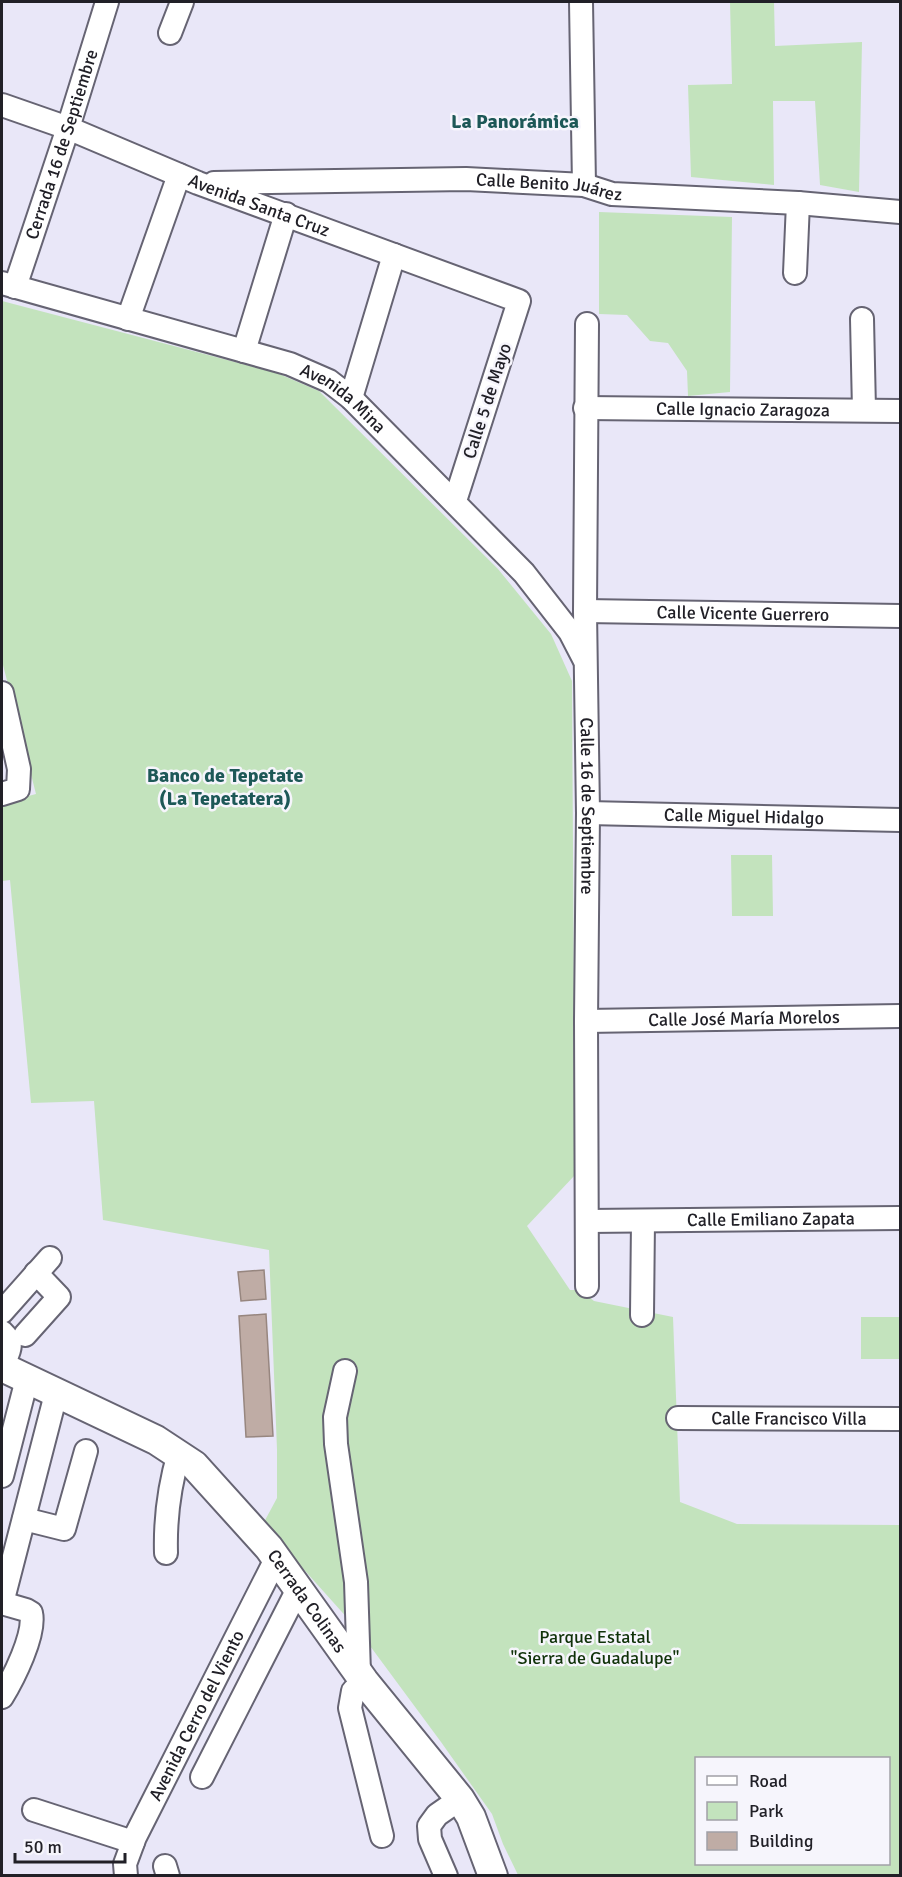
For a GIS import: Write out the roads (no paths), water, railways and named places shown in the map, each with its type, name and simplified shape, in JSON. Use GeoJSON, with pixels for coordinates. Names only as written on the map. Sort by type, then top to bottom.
{"type":"FeatureCollection","features":[{"type":"Feature","properties":{"kind":"main road","name":"Cerrada Colinas"},"geometry":{"type":"LineString","coordinates":[[2,1367],[156,1440],[194,1465],[276,1559],[362,1677],[460,1799],[471,1817],[493,1875]]}},
{"type":"Feature","properties":{"kind":"street","name":"Cerrada 16 de Septiembre"},"geometry":{"type":"LineString","coordinates":[[8,285],[68,128],[107,2]]}},
{"type":"Feature","properties":{"kind":"street"},"geometry":{"type":"LineString","coordinates":[[170,33],[182,2]]}},
{"type":"Feature","properties":{"kind":"street"},"geometry":{"type":"LineString","coordinates":[[581,2],[584,184]]}},
{"type":"Feature","properties":{"kind":"street","name":"Avenida Santa Cruz"},"geometry":{"type":"LineString","coordinates":[[2,105],[68,128],[188,179],[519,301]]}},
{"type":"Feature","properties":{"kind":"street"},"geometry":{"type":"LineString","coordinates":[[128,319],[188,179]]}},
{"type":"Feature","properties":{"kind":"street","name":"Calle Benito Juárez"},"geometry":{"type":"LineString","coordinates":[[188,179],[466,179],[584,184],[612,194],[798,203],[900,212]]}},
{"type":"Feature","properties":{"kind":"street"},"geometry":{"type":"LineString","coordinates":[[795,273],[798,203]]}},
{"type":"Feature","properties":{"kind":"street"},"geometry":{"type":"LineString","coordinates":[[244,351],[286,214]]}},
{"type":"Feature","properties":{"kind":"street"},"geometry":{"type":"LineString","coordinates":[[351,398],[394,255]]}},
{"type":"Feature","properties":{"kind":"street","name":"Avenida Mina"},"geometry":{"type":"LineString","coordinates":[[8,285],[244,351],[329,381],[351,398],[524,573],[570,632],[587,665]]}},
{"type":"Feature","properties":{"kind":"street","name":"Calle 5 de Mayo"},"geometry":{"type":"LineString","coordinates":[[455,501],[519,301]]}},
{"type":"Feature","properties":{"kind":"street"},"geometry":{"type":"LineString","coordinates":[[862,319],[864,410]]}},
{"type":"Feature","properties":{"kind":"street","name":"Calle 16 de Septiembre"},"geometry":{"type":"LineString","coordinates":[[587,324],[585,408],[588,813],[587,1286]]}},
{"type":"Feature","properties":{"kind":"street","name":"Calle Ignacio Zaragoza"},"geometry":{"type":"LineString","coordinates":[[585,408],[900,411]]}},
{"type":"Feature","properties":{"kind":"street","name":"Calle Vicente Guerrero"},"geometry":{"type":"LineString","coordinates":[[585,612],[900,616]]}},
{"type":"Feature","properties":{"kind":"street"},"geometry":{"type":"LineString","coordinates":[[2,693],[19,769],[18,789],[2,794]]}},
{"type":"Feature","properties":{"kind":"street","name":"Calle Miguel Hidalgo"},"geometry":{"type":"LineString","coordinates":[[588,813],[900,820]]}},
{"type":"Feature","properties":{"kind":"street","name":"Calle José María Morelos"},"geometry":{"type":"LineString","coordinates":[[586,1021],[900,1016]]}},
{"type":"Feature","properties":{"kind":"street","name":"Calle Emiliano Zapata"},"geometry":{"type":"LineString","coordinates":[[588,1221],[900,1218]]}},
{"type":"Feature","properties":{"kind":"street"},"geometry":{"type":"LineString","coordinates":[[642,1315],[643,1221]]}},
{"type":"Feature","properties":{"kind":"street"},"geometry":{"type":"LineString","coordinates":[[2,1312],[43,1266],[59,1297],[25,1335]]}},
{"type":"Feature","properties":{"kind":"street"},"geometry":{"type":"LineString","coordinates":[[2,1332],[9,1339],[10,1348],[2,1367]]}},
{"type":"Feature","properties":{"kind":"street"},"geometry":{"type":"LineString","coordinates":[[345,1371],[335,1417],[336,1444],[356,1582],[362,1677],[353,1690],[350,1708],[382,1836]]}},
{"type":"Feature","properties":{"kind":"street"},"geometry":{"type":"LineString","coordinates":[[2,1476],[27,1379]]}},
{"type":"Feature","properties":{"kind":"street"},"geometry":{"type":"LineString","coordinates":[[2,1697],[17,1666],[33,1621],[31,1613],[26,1610],[2,1603],[56,1394]]}},
{"type":"Feature","properties":{"kind":"street","name":"Calle Francisco Villa"},"geometry":{"type":"LineString","coordinates":[[678,1419],[900,1419]]}},
{"type":"Feature","properties":{"kind":"street"},"geometry":{"type":"LineString","coordinates":[[24,1519],[64,1529],[86,1452]]}},
{"type":"Feature","properties":{"kind":"street"},"geometry":{"type":"LineString","coordinates":[[166,1553],[167,1502],[179,1453]]}},
{"type":"Feature","properties":{"kind":"street","name":"Avenida Cerro del Viento"},"geometry":{"type":"LineString","coordinates":[[126,1875],[124,1864],[133,1842],[276,1559]]}},
{"type":"Feature","properties":{"kind":"street"},"geometry":{"type":"LineString","coordinates":[[202,1777],[298,1589]]}},
{"type":"Feature","properties":{"kind":"street"},"geometry":{"type":"LineString","coordinates":[[446,1875],[430,1839],[429,1826],[437,1815],[460,1799]]}},
{"type":"Feature","properties":{"kind":"street"},"geometry":{"type":"LineString","coordinates":[[34,1810],[133,1842]]}},
{"type":"Feature","properties":{"kind":"district","name":"La Panorámica"},"geometry":{"type":"Point","coordinates":[515,121]}},
{"type":"Feature","properties":{"kind":"district","name":"Banco de Tepetate (La Tepetatera)"},"geometry":{"type":"Point","coordinates":[225,786]}},
{"type":"Feature","properties":{"kind":"park label","name":"Parque Estatal \"Sierra de Guadalupe\""},"geometry":{"type":"Point","coordinates":[595,1647]}}]}
